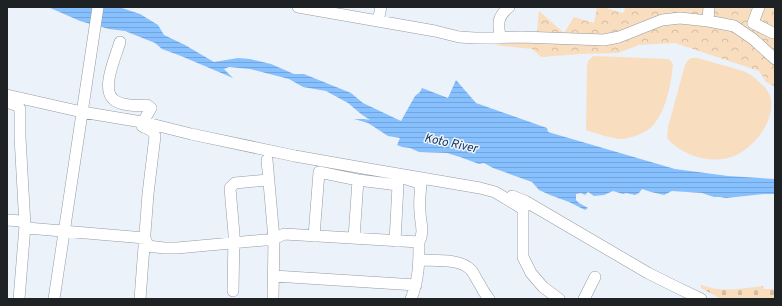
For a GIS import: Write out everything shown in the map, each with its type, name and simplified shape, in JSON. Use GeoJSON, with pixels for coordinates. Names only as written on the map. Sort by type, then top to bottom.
{"type":"FeatureCollection","features":[{"type":"Feature","properties":{"kind":"street"},"geometry":{"type":"LineString","coordinates":[[54,299],[98,7]]}},
{"type":"Feature","properties":{"kind":"street"},"geometry":{"type":"LineString","coordinates":[[298,7],[435,31],[459,37],[521,37],[604,40],[619,37],[662,20],[680,18],[708,21],[734,26],[753,39],[775,59]]}},
{"type":"Feature","properties":{"kind":"street"},"geometry":{"type":"LineString","coordinates":[[378,21],[381,7]]}},
{"type":"Feature","properties":{"kind":"street"},"geometry":{"type":"LineString","coordinates":[[500,38],[498,23],[502,14],[509,7]]}},
{"type":"Feature","properties":{"kind":"street"},"geometry":{"type":"LineString","coordinates":[[708,21],[709,7]]}},
{"type":"Feature","properties":{"kind":"street"},"geometry":{"type":"LineString","coordinates":[[759,7],[753,23],[774,33]]}},
{"type":"Feature","properties":{"kind":"street"},"geometry":{"type":"LineString","coordinates":[[745,34],[754,32],[774,33]]}},
{"type":"Feature","properties":{"kind":"street"},"geometry":{"type":"LineString","coordinates":[[120,42],[108,81],[109,92],[113,99],[120,103],[136,106],[147,105],[150,108],[138,125],[152,130],[155,136],[148,194],[140,299]]}},
{"type":"Feature","properties":{"kind":"street"},"geometry":{"type":"LineString","coordinates":[[7,95],[295,156],[480,188],[495,192],[520,207],[522,210],[523,257],[531,273],[543,287],[559,299]]}},
{"type":"Feature","properties":{"kind":"street"},"geometry":{"type":"LineString","coordinates":[[7,102],[18,106],[20,109],[25,226],[19,299]]}},
{"type":"Feature","properties":{"kind":"street"},"geometry":{"type":"LineString","coordinates":[[267,160],[274,239],[273,299]]}},
{"type":"Feature","properties":{"kind":"street"},"geometry":{"type":"LineString","coordinates":[[314,236],[320,172],[358,180],[398,185],[395,241]]}},
{"type":"Feature","properties":{"kind":"street"},"geometry":{"type":"LineString","coordinates":[[404,175],[406,179],[420,185],[422,237],[419,242],[419,260],[416,285],[411,299]]}},
{"type":"Feature","properties":{"kind":"street"},"geometry":{"type":"LineString","coordinates":[[233,291],[234,234],[230,188],[235,183],[268,180]]}},
{"type":"Feature","properties":{"kind":"street"},"geometry":{"type":"LineString","coordinates":[[354,238],[358,180]]}},
{"type":"Feature","properties":{"kind":"street"},"geometry":{"type":"LineString","coordinates":[[495,192],[502,191],[525,201],[648,273],[701,299]]}},
{"type":"Feature","properties":{"kind":"street"},"geometry":{"type":"LineString","coordinates":[[7,220],[21,221],[27,228],[145,238]]}},
{"type":"Feature","properties":{"kind":"street"},"geometry":{"type":"LineString","coordinates":[[145,238],[148,246],[164,248],[274,239],[284,234],[419,242]]}},
{"type":"Feature","properties":{"kind":"street"},"geometry":{"type":"LineString","coordinates":[[419,260],[451,261],[467,266],[489,299]]}},
{"type":"Feature","properties":{"kind":"street"},"geometry":{"type":"LineString","coordinates":[[274,276],[416,285]]}},
{"type":"Feature","properties":{"kind":"street"},"geometry":{"type":"LineString","coordinates":[[584,299],[595,277]]}},
{"type":"Feature","properties":{"kind":"green space"},"geometry":{"type":"Polygon","coordinates":[[[597,7],[603,7],[623,13],[626,7],[775,7],[775,87],[766,82],[759,71],[675,43],[639,45],[618,53],[541,57],[532,49],[493,45],[536,40],[539,11],[564,33],[574,17],[594,23],[597,7]]]}},
{"type":"Feature","properties":{"kind":"green space"},"geometry":{"type":"Polygon","coordinates":[[[593,56],[669,59],[673,64],[670,87],[663,110],[655,123],[645,132],[636,136],[618,139],[586,130],[587,67],[588,61],[593,56]]]}},
{"type":"Feature","properties":{"kind":"green space"},"geometry":{"type":"Polygon","coordinates":[[[698,58],[745,72],[763,85],[770,96],[770,114],[762,132],[756,140],[742,152],[734,156],[716,160],[698,157],[681,150],[667,138],[668,127],[685,65],[688,60],[698,58]]]}},
{"type":"Feature","properties":{"kind":"green space"},"geometry":{"type":"Polygon","coordinates":[[[702,285],[717,289],[740,289],[763,286],[764,289],[775,289],[775,299],[721,299],[701,288],[702,285]]]}},
{"type":"Feature","properties":{"kind":"water","name":"Koto River"},"geometry":{"type":"Polygon","coordinates":[[[48,7],[119,7],[140,14],[158,25],[164,35],[214,62],[238,58],[250,59],[271,64],[294,74],[304,74],[351,93],[363,103],[401,121],[415,96],[422,88],[448,98],[456,80],[476,103],[547,128],[548,132],[675,169],[728,176],[775,179],[775,194],[726,198],[714,197],[702,193],[672,191],[664,195],[642,189],[635,195],[613,191],[604,195],[594,196],[588,192],[585,195],[581,193],[576,194],[576,200],[588,208],[585,210],[539,190],[532,182],[493,168],[484,163],[479,164],[447,153],[419,152],[397,145],[400,138],[388,136],[368,123],[354,119],[370,120],[348,103],[326,91],[303,87],[289,79],[250,69],[229,67],[224,69],[233,78],[162,49],[155,43],[125,31],[109,29],[80,21],[48,7]]]}}]}
